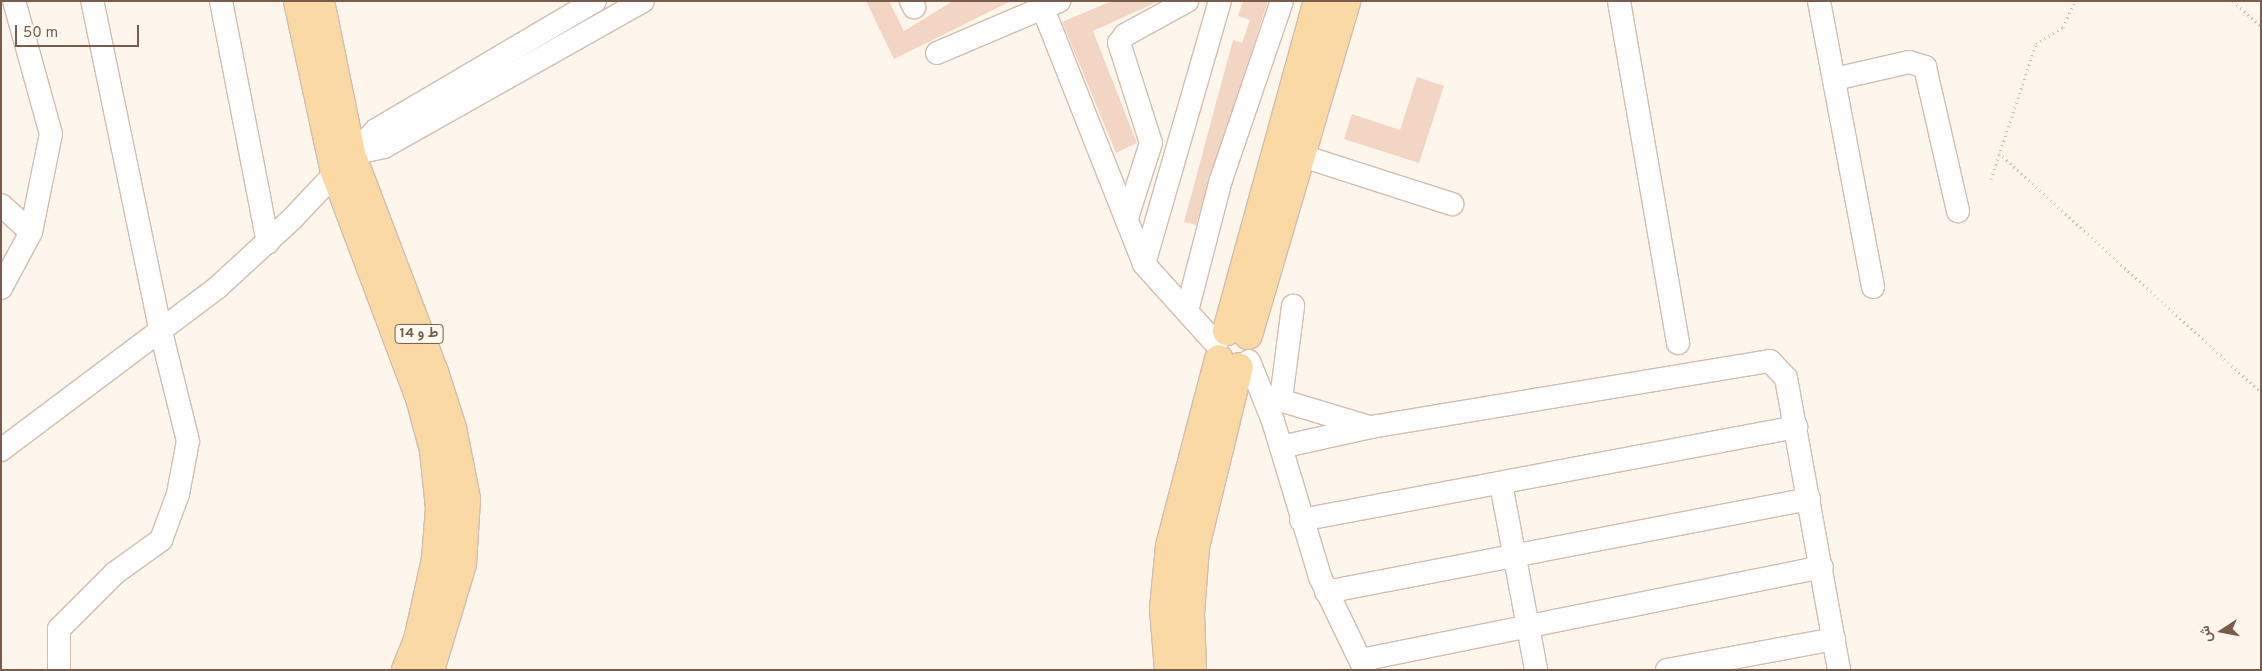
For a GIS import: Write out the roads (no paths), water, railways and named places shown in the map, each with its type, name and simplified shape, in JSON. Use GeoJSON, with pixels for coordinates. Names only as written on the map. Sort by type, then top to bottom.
{"type":"FeatureCollection","features":[{"type":"Feature","properties":{"kind":"main road"},"geometry":{"type":"LineString","coordinates":[[298,1],[343,164],[420,398],[434,450],[440,508],[436,559],[418,640],[406,670]]}},
{"type":"Feature","properties":{"kind":"main road","name":"ط و 14"},"geometry":{"type":"LineString","coordinates":[[320,1],[343,164],[434,372],[452,428],[466,499],[462,564],[430,670]]}},
{"type":"Feature","properties":{"kind":"main road"},"geometry":{"type":"LineString","coordinates":[[1192,670],[1190,614],[1195,548],[1233,349],[1318,1]]}},
{"type":"Feature","properties":{"kind":"main road"},"geometry":{"type":"LineString","coordinates":[[1168,670],[1164,609],[1170,546],[1233,349],[1299,156],[1346,1]]}},
{"type":"Feature","properties":{"kind":"street"},"geometry":{"type":"LineString","coordinates":[[59,670],[59,629],[114,573],[161,540],[178,494],[188,440],[160,328],[92,1]]}},
{"type":"Feature","properties":{"kind":"street"},"geometry":{"type":"LineString","coordinates":[[221,1],[268,242]]}},
{"type":"Feature","properties":{"kind":"street"},"geometry":{"type":"LineString","coordinates":[[1,450],[160,328],[218,287],[268,242],[376,130],[595,1]]}},
{"type":"Feature","properties":{"kind":"street"},"geometry":{"type":"LineString","coordinates":[[343,164],[384,148],[643,1]]}},
{"type":"Feature","properties":{"kind":"street"},"geometry":{"type":"LineString","coordinates":[[1127,218],[1151,143],[1119,43],[1125,35],[1187,1]]}},
{"type":"Feature","properties":{"kind":"street"},"geometry":{"type":"LineString","coordinates":[[1144,264],[1220,1]]}},
{"type":"Feature","properties":{"kind":"street"},"geometry":{"type":"LineString","coordinates":[[1187,311],[1221,180],[1282,1]]}},
{"type":"Feature","properties":{"kind":"street"},"geometry":{"type":"LineString","coordinates":[[1620,1],[1678,343]]}},
{"type":"Feature","properties":{"kind":"street"},"geometry":{"type":"LineString","coordinates":[[1819,1],[1873,287]]}},
{"type":"Feature","properties":{"kind":"street"},"geometry":{"type":"LineString","coordinates":[[938,53],[1047,4],[1144,264],[1187,311],[1233,349],[1272,397],[1371,427]]}},
{"type":"Feature","properties":{"kind":"street"},"geometry":{"type":"LineString","coordinates":[[1,288],[31,232],[51,134],[12,18]]}},
{"type":"Feature","properties":{"kind":"street"},"geometry":{"type":"LineString","coordinates":[[1834,79],[1909,62],[1925,67],[1958,211]]}},
{"type":"Feature","properties":{"kind":"street"},"geometry":{"type":"LineString","coordinates":[[1299,156],[1452,204]]}},
{"type":"Feature","properties":{"kind":"street"},"geometry":{"type":"LineString","coordinates":[[1,205],[31,232]]}},
{"type":"Feature","properties":{"kind":"street"},"geometry":{"type":"LineString","coordinates":[[1293,306],[1272,397],[1281,447],[1301,520],[1326,592],[1363,665],[1528,623],[1822,567]]}},
{"type":"Feature","properties":{"kind":"street"},"geometry":{"type":"LineString","coordinates":[[1281,447],[1371,427],[1764,360],[1777,365],[1786,378],[1796,427],[1839,670]]}},
{"type":"Feature","properties":{"kind":"street"},"geometry":{"type":"LineString","coordinates":[[1301,520],[1501,484],[1796,427]]}},
{"type":"Feature","properties":{"kind":"street"},"geometry":{"type":"LineString","coordinates":[[1501,484],[1536,670]]}},
{"type":"Feature","properties":{"kind":"street"},"geometry":{"type":"LineString","coordinates":[[1326,592],[1809,499]]}},
{"type":"Feature","properties":{"kind":"street"},"geometry":{"type":"LineString","coordinates":[[1667,670],[1834,639]]}}]}
